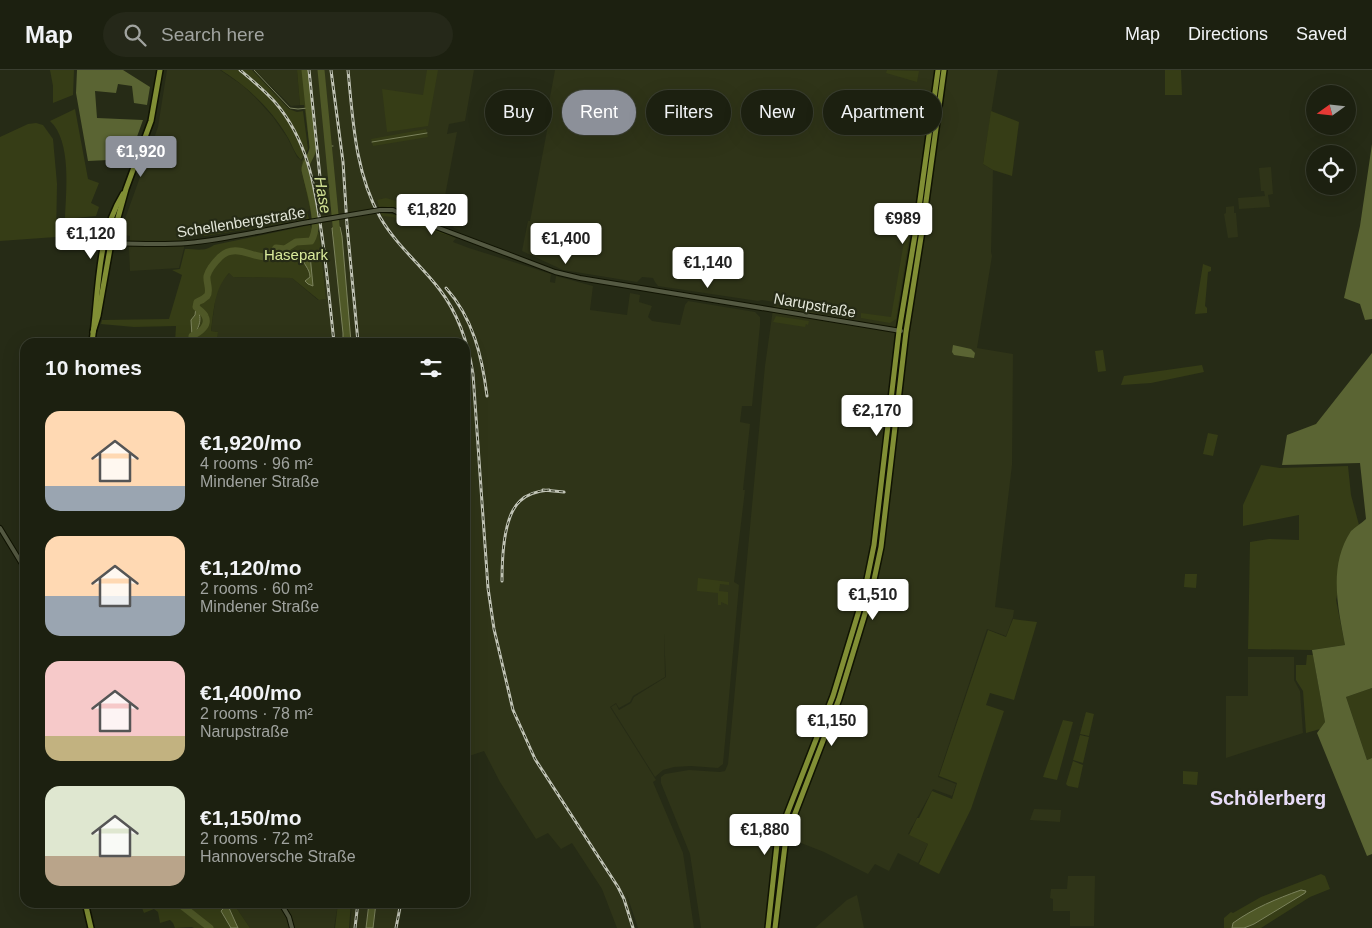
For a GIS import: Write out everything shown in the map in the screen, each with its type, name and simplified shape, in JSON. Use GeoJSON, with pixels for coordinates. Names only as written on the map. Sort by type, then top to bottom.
{"type":"FeatureCollection","features":[{"type":"Feature","properties":{"kind":"main road"},"geometry":{"type":"LineString","coordinates":[[93,338],[111,243],[126,189],[151,121],[160,70]]}},
{"type":"Feature","properties":{"kind":"main road"},"geometry":{"type":"LineString","coordinates":[[768,928],[780,832],[833,696],[868,576],[874,546],[899,331],[919,212],[938,70]]}},
{"type":"Feature","properties":{"kind":"main road"},"geometry":{"type":"LineString","coordinates":[[775,928],[786,837],[839,698],[875,576],[881,548],[906,332],[944,70]]}},
{"type":"Feature","properties":{"kind":"main road"},"geometry":{"type":"LineString","coordinates":[[94,332],[102,253],[117,208],[126,189]]}},
{"type":"Feature","properties":{"kind":"main road"},"geometry":{"type":"LineString","coordinates":[[86,908],[91,928]]}},
{"type":"Feature","properties":{"kind":"street","name":"Schellenbergstraße"},"geometry":{"type":"LineString","coordinates":[[111,243],[157,244],[192,242],[380,210],[393,210],[486,246]]}},
{"type":"Feature","properties":{"kind":"street","name":"Narupstraße"},"geometry":{"type":"LineString","coordinates":[[486,246],[555,272],[580,278],[906,332]]}},
{"type":"Feature","properties":{"kind":"street"},"geometry":{"type":"LineString","coordinates":[[0,528],[20,561]]}},
{"type":"Feature","properties":{"kind":"street"},"geometry":{"type":"LineString","coordinates":[[284,908],[292,928]]}},
{"type":"Feature","properties":{"kind":"shaded area"},"geometry":{"type":"Polygon","coordinates":[[[77,70],[123,70],[150,87],[147,105],[134,103],[132,86],[118,84],[116,93],[95,91],[97,118],[143,120],[129,159],[88,161],[76,93],[77,70]]]}},
{"type":"Feature","properties":{"kind":"shaded area"},"geometry":{"type":"Polygon","coordinates":[[[167,70],[220,70],[242,85],[255,97],[273,117],[287,137],[297,157],[302,161],[301,168],[310,209],[307,212],[217,232],[207,229],[184,233],[184,248],[179,268],[130,271],[130,236],[124,235],[121,230],[158,127],[167,70]]]}},
{"type":"Feature","properties":{"kind":"shaded area"},"geometry":{"type":"Polygon","coordinates":[[[255,70],[297,70],[300,105],[291,106],[255,70]]]}},
{"type":"Feature","properties":{"kind":"shaded area"},"geometry":{"type":"Polygon","coordinates":[[[307,70],[474,70],[465,121],[449,124],[447,134],[457,132],[442,212],[463,216],[460,230],[454,228],[449,222],[416,208],[414,212],[377,200],[382,216],[393,216],[406,223],[456,238],[453,242],[469,248],[551,274],[550,282],[555,283],[556,276],[593,286],[590,310],[627,315],[630,293],[640,295],[639,302],[652,306],[648,317],[652,321],[680,325],[685,305],[688,301],[755,312],[760,317],[752,406],[742,406],[740,422],[750,424],[743,490],[745,490],[734,582],[739,585],[723,764],[718,768],[674,767],[663,770],[655,777],[611,707],[616,704],[619,710],[631,703],[634,697],[666,677],[664,633],[665,677],[633,696],[630,702],[619,708],[616,703],[610,707],[656,780],[653,782],[683,853],[694,928],[638,928],[626,892],[635,928],[617,928],[602,889],[572,843],[561,849],[548,833],[536,839],[500,782],[484,751],[470,756],[470,338],[217,338],[218,332],[211,331],[216,294],[221,282],[229,273],[233,277],[292,278],[318,300],[326,299],[319,232],[305,170],[305,164],[316,153],[307,70]]]}},
{"type":"Feature","properties":{"kind":"shaded area"},"geometry":{"type":"Polygon","coordinates":[[[555,70],[998,70],[983,164],[993,170],[992,256],[977,348],[1013,354],[1012,465],[995,607],[1014,610],[1013,617],[1006,636],[987,629],[938,777],[956,784],[952,796],[933,789],[908,834],[928,844],[918,863],[898,853],[889,871],[875,864],[868,874],[824,852],[778,834],[766,928],[701,928],[690,854],[661,783],[661,777],[665,774],[689,770],[720,772],[725,771],[728,764],[765,366],[774,302],[658,286],[653,278],[642,277],[637,282],[563,270],[522,251],[528,221],[530,221],[546,135],[552,135],[551,90],[555,70]]]}},
{"type":"Feature","properties":{"kind":"shaded area"},"geometry":{"type":"Polygon","coordinates":[[[1372,144],[1372,319],[1365,320],[1360,304],[1344,298],[1360,226],[1372,144]]]}},
{"type":"Feature","properties":{"kind":"shaded area"},"geometry":{"type":"Polygon","coordinates":[[[1271,167],[1273,194],[1268,195],[1270,207],[1239,209],[1238,198],[1265,196],[1264,191],[1261,191],[1259,168],[1271,167]]]}},
{"type":"Feature","properties":{"kind":"shaded area"},"geometry":{"type":"Polygon","coordinates":[[[1234,206],[1238,237],[1228,238],[1224,214],[1226,213],[1226,207],[1234,206]]]}},
{"type":"Feature","properties":{"kind":"shaded area"},"geometry":{"type":"Polygon","coordinates":[[[340,227],[342,236],[351,338],[343,338],[332,228],[340,227]]]}},
{"type":"Feature","properties":{"kind":"shaded area"},"geometry":{"type":"Polygon","coordinates":[[[307,252],[310,255],[313,286],[305,281],[310,277],[310,274],[302,255],[307,252]]]}},
{"type":"Feature","properties":{"kind":"shaded area"},"geometry":{"type":"Polygon","coordinates":[[[196,307],[200,322],[192,336],[191,320],[195,315],[196,307]]]}},
{"type":"Feature","properties":{"kind":"shaded area"},"geometry":{"type":"Polygon","coordinates":[[[953,345],[971,349],[975,353],[974,358],[954,355],[952,352],[953,345]]]}},
{"type":"Feature","properties":{"kind":"shaded area","name":"Schölerberg"},"geometry":{"type":"Polygon","coordinates":[[[1372,353],[1372,688],[1346,697],[1367,760],[1372,758],[1372,854],[1367,856],[1317,733],[1325,722],[1312,650],[1345,645],[1338,601],[1337,572],[1339,558],[1351,531],[1366,519],[1360,463],[1282,465],[1287,435],[1316,424],[1372,353]]]}},
{"type":"Feature","properties":{"kind":"shaded area"},"geometry":{"type":"Polygon","coordinates":[[[1248,657],[1294,657],[1294,680],[1300,691],[1303,733],[1226,758],[1226,696],[1248,696],[1248,657]]]}},
{"type":"Feature","properties":{"kind":"shaded area"},"geometry":{"type":"Polygon","coordinates":[[[1034,809],[1061,810],[1060,822],[1030,820],[1034,809]]]}},
{"type":"Feature","properties":{"kind":"shaded area"},"geometry":{"type":"Polygon","coordinates":[[[1068,876],[1095,876],[1094,926],[1070,926],[1070,911],[1053,911],[1053,899],[1050,898],[1051,889],[1067,889],[1068,876]]]}},
{"type":"Feature","properties":{"kind":"shaded area"},"geometry":{"type":"Polygon","coordinates":[[[1301,890],[1306,891],[1254,924],[1244,928],[1232,928],[1233,923],[1249,913],[1274,900],[1301,890]]]}},
{"type":"Feature","properties":{"kind":"shaded area"},"geometry":{"type":"Polygon","coordinates":[[[857,895],[864,928],[815,928],[847,900],[857,895]]]}},
{"type":"Feature","properties":{"kind":"shaded area"},"geometry":{"type":"Polygon","coordinates":[[[224,908],[229,908],[238,928],[231,928],[221,911],[224,908]]]}},
{"type":"Feature","properties":{"kind":"shaded area"},"geometry":{"type":"Polygon","coordinates":[[[236,908],[337,908],[334,928],[250,928],[236,908]]]}},
{"type":"Feature","properties":{"kind":"shaded area"},"geometry":{"type":"Polygon","coordinates":[[[352,908],[402,908],[398,928],[350,928],[352,908]]]}},
{"type":"Feature","properties":{"kind":"shaded area"},"geometry":{"type":"Polygon","coordinates":[[[368,908],[375,908],[373,928],[366,928],[368,908]]]}},
{"type":"Feature","properties":{"kind":"green space"},"geometry":{"type":"Polygon","coordinates":[[[50,70],[74,70],[73,95],[53,103],[53,86],[50,70]]]}},
{"type":"Feature","properties":{"kind":"green space"},"geometry":{"type":"Polygon","coordinates":[[[221,70],[252,70],[289,109],[297,112],[303,111],[308,149],[301,160],[281,126],[266,108],[240,83],[221,70]]]}},
{"type":"Feature","properties":{"kind":"green space"},"geometry":{"type":"Polygon","coordinates":[[[297,70],[307,70],[316,153],[311,156],[304,105],[300,105],[297,70]]]}},
{"type":"Feature","properties":{"kind":"green space"},"geometry":{"type":"Polygon","coordinates":[[[427,70],[438,70],[428,126],[387,132],[382,89],[423,95],[427,70]]]}},
{"type":"Feature","properties":{"kind":"green space"},"geometry":{"type":"Polygon","coordinates":[[[887,70],[919,71],[917,82],[886,73],[887,70]]]}},
{"type":"Feature","properties":{"kind":"green space"},"geometry":{"type":"Polygon","coordinates":[[[1165,70],[1181,70],[1182,95],[1165,95],[1165,70]]]}},
{"type":"Feature","properties":{"kind":"green space"},"geometry":{"type":"Polygon","coordinates":[[[75,109],[88,179],[99,183],[91,203],[99,207],[96,216],[65,219],[65,154],[57,130],[50,121],[75,109]]]}},
{"type":"Feature","properties":{"kind":"green space"},"geometry":{"type":"Polygon","coordinates":[[[991,111],[1019,122],[1012,176],[993,170],[983,164],[991,111]]]}},
{"type":"Feature","properties":{"kind":"green space"},"geometry":{"type":"Polygon","coordinates":[[[36,123],[43,125],[53,139],[57,184],[56,237],[0,241],[0,137],[28,124],[36,123]]]}},
{"type":"Feature","properties":{"kind":"green space"},"geometry":{"type":"Polygon","coordinates":[[[426,129],[428,137],[373,146],[371,139],[426,129]]]}},
{"type":"Feature","properties":{"kind":"green space"},"geometry":{"type":"Polygon","coordinates":[[[304,157],[315,218],[312,219],[301,168],[304,157]]]}},
{"type":"Feature","properties":{"kind":"green space"},"geometry":{"type":"Polygon","coordinates":[[[386,198],[406,204],[406,208],[442,226],[403,210],[379,207],[377,200],[386,198]]]}},
{"type":"Feature","properties":{"kind":"green space"},"geometry":{"type":"Polygon","coordinates":[[[914,206],[912,218],[909,221],[896,218],[896,215],[914,206]]]}},
{"type":"Feature","properties":{"kind":"green space"},"geometry":{"type":"Polygon","coordinates":[[[307,212],[309,219],[205,236],[199,234],[184,236],[184,233],[207,229],[216,232],[218,228],[267,221],[307,212]]]}},
{"type":"Feature","properties":{"kind":"green space"},"geometry":{"type":"Polygon","coordinates":[[[381,213],[399,215],[456,238],[406,223],[393,217],[382,216],[381,213]]]}},
{"type":"Feature","properties":{"kind":"green space","name":"Hasepark"},"geometry":{"type":"Polygon","coordinates":[[[310,225],[313,232],[319,232],[326,299],[319,300],[292,278],[233,277],[229,273],[220,286],[214,308],[211,331],[218,332],[217,338],[175,338],[176,326],[134,327],[101,324],[102,320],[169,319],[182,275],[172,270],[180,269],[185,249],[204,249],[214,245],[310,225]]]}},
{"type":"Feature","properties":{"kind":"green space"},"geometry":{"type":"Polygon","coordinates":[[[906,230],[910,233],[896,319],[890,323],[861,318],[861,313],[891,317],[906,230]]]}},
{"type":"Feature","properties":{"kind":"green space"},"geometry":{"type":"Polygon","coordinates":[[[1203,264],[1211,267],[1211,271],[1208,272],[1205,306],[1207,313],[1195,314],[1203,264]]]}},
{"type":"Feature","properties":{"kind":"green space"},"geometry":{"type":"Polygon","coordinates":[[[775,300],[853,312],[853,317],[787,306],[775,300]]]}},
{"type":"Feature","properties":{"kind":"green space"},"geometry":{"type":"Polygon","coordinates":[[[776,316],[809,321],[805,327],[773,322],[776,316]]]}},
{"type":"Feature","properties":{"kind":"green space"},"geometry":{"type":"Polygon","coordinates":[[[1103,350],[1106,371],[1098,372],[1095,351],[1103,350]]]}},
{"type":"Feature","properties":{"kind":"green space"},"geometry":{"type":"Polygon","coordinates":[[[1202,365],[1204,372],[1151,383],[1121,385],[1124,376],[1202,365]]]}},
{"type":"Feature","properties":{"kind":"green space"},"geometry":{"type":"Polygon","coordinates":[[[1208,433],[1218,435],[1213,456],[1203,454],[1208,433]]]}},
{"type":"Feature","properties":{"kind":"green space"},"geometry":{"type":"Polygon","coordinates":[[[1261,465],[1280,468],[1348,466],[1351,495],[1359,525],[1352,530],[1336,600],[1345,645],[1312,650],[1248,649],[1250,542],[1269,539],[1299,540],[1299,515],[1243,526],[1243,505],[1261,465]]]}},
{"type":"Feature","properties":{"kind":"green space"},"geometry":{"type":"Polygon","coordinates":[[[1185,574],[1197,574],[1196,588],[1184,587],[1185,574]]]}},
{"type":"Feature","properties":{"kind":"green space"},"geometry":{"type":"Polygon","coordinates":[[[698,578],[729,582],[729,585],[720,584],[719,591],[728,592],[728,605],[721,602],[721,605],[718,605],[718,593],[697,591],[698,578]]]}},
{"type":"Feature","properties":{"kind":"green space"},"geometry":{"type":"Polygon","coordinates":[[[1013,619],[1037,622],[1014,700],[990,693],[986,705],[1004,711],[971,809],[939,874],[919,864],[928,844],[909,835],[932,791],[952,799],[957,783],[939,776],[988,630],[1006,637],[1013,619]]]}},
{"type":"Feature","properties":{"kind":"green space"},"geometry":{"type":"Polygon","coordinates":[[[1307,655],[1313,655],[1325,722],[1320,729],[1306,733],[1303,691],[1296,680],[1296,665],[1306,665],[1307,655]]]}},
{"type":"Feature","properties":{"kind":"green space"},"geometry":{"type":"Polygon","coordinates":[[[1372,688],[1372,758],[1367,760],[1346,697],[1372,688]]]}},
{"type":"Feature","properties":{"kind":"green space"},"geometry":{"type":"Polygon","coordinates":[[[1086,712],[1094,714],[1089,736],[1080,734],[1086,712]]]}},
{"type":"Feature","properties":{"kind":"green space"},"geometry":{"type":"Polygon","coordinates":[[[1063,720],[1073,722],[1057,780],[1043,777],[1063,720]]]}},
{"type":"Feature","properties":{"kind":"green space"},"geometry":{"type":"Polygon","coordinates":[[[1080,735],[1089,737],[1083,763],[1073,760],[1080,735]]]}},
{"type":"Feature","properties":{"kind":"green space"},"geometry":{"type":"Polygon","coordinates":[[[1073,761],[1083,765],[1078,788],[1066,784],[1073,761]]]}},
{"type":"Feature","properties":{"kind":"green space"},"geometry":{"type":"Polygon","coordinates":[[[1183,771],[1198,772],[1197,785],[1183,784],[1183,771]]]}},
{"type":"Feature","properties":{"kind":"green space"},"geometry":{"type":"Polygon","coordinates":[[[1321,874],[1325,876],[1330,889],[1310,897],[1261,928],[1224,928],[1224,918],[1231,912],[1233,913],[1261,897],[1321,874]]]}},
{"type":"Feature","properties":{"kind":"green space"},"geometry":{"type":"Polygon","coordinates":[[[142,908],[236,908],[250,928],[175,928],[170,920],[160,923],[158,912],[154,909],[144,913],[142,908]]]}},
{"type":"Feature","properties":{"kind":"green space"},"geometry":{"type":"Polygon","coordinates":[[[337,908],[351,908],[349,928],[335,928],[337,908]]]}},
{"type":"Feature","properties":{"kind":"waterway"},"geometry":{"type":"LineString","coordinates":[[254,70],[290,108],[308,108]]}},
{"type":"Feature","properties":{"kind":"waterway","name":"Hase"},"geometry":{"type":"LineString","coordinates":[[192,338],[205,326],[206,320],[196,307],[197,302],[207,296],[208,273],[212,265],[220,257],[232,251],[269,257],[276,248],[285,249],[296,242],[311,241],[314,234],[314,206],[305,170],[313,147],[305,70]]}},
{"type":"Feature","properties":{"kind":"waterway","name":"Hase"},"geometry":{"type":"LineString","coordinates":[[321,70],[337,235]]}},
{"type":"Feature","properties":{"kind":"waterway"},"geometry":{"type":"LineString","coordinates":[[372,142],[427,133]]}},
{"type":"Feature","properties":{"kind":"waterway","name":"Hase"},"geometry":{"type":"LineString","coordinates":[[328,146],[333,146]]}},
{"type":"Feature","properties":{"kind":"waterway","name":"Hase"},"geometry":{"type":"LineString","coordinates":[[185,908],[210,928]]}},
{"type":"Feature","properties":{"kind":"railway"},"geometry":{"type":"LineString","coordinates":[[240,70],[270,97],[286,116],[295,132],[308,164],[319,217],[334,338]]}},
{"type":"Feature","properties":{"kind":"railway"},"geometry":{"type":"LineString","coordinates":[[309,70],[321,187]]}},
{"type":"Feature","properties":{"kind":"railway"},"geometry":{"type":"LineString","coordinates":[[331,70],[343,162],[358,338]]}},
{"type":"Feature","properties":{"kind":"railway"},"geometry":{"type":"LineString","coordinates":[[348,70],[356,146],[365,182],[372,200],[393,237],[433,281],[447,300],[464,338]]}},
{"type":"Feature","properties":{"kind":"railway"},"geometry":{"type":"LineString","coordinates":[[446,288],[463,312],[475,338],[487,396]]}},
{"type":"Feature","properties":{"kind":"railway"},"geometry":{"type":"LineString","coordinates":[[470,360],[473,374],[488,588],[494,629],[513,710],[535,759],[618,887],[624,899],[633,928]]}},
{"type":"Feature","properties":{"kind":"railway"},"geometry":{"type":"LineString","coordinates":[[543,490],[564,492]]}},
{"type":"Feature","properties":{"kind":"railway"},"geometry":{"type":"LineString","coordinates":[[502,581],[505,538],[514,508],[523,498],[530,494],[549,490]]}},
{"type":"Feature","properties":{"kind":"railway"},"geometry":{"type":"LineString","coordinates":[[355,928],[357,908]]}},
{"type":"Feature","properties":{"kind":"railway"},"geometry":{"type":"LineString","coordinates":[[396,928],[400,908]]}},
{"type":"Feature","properties":{"kind":"district","name":"Schölerberg"},"geometry":{"type":"Point","coordinates":[1268,798]}}]}
